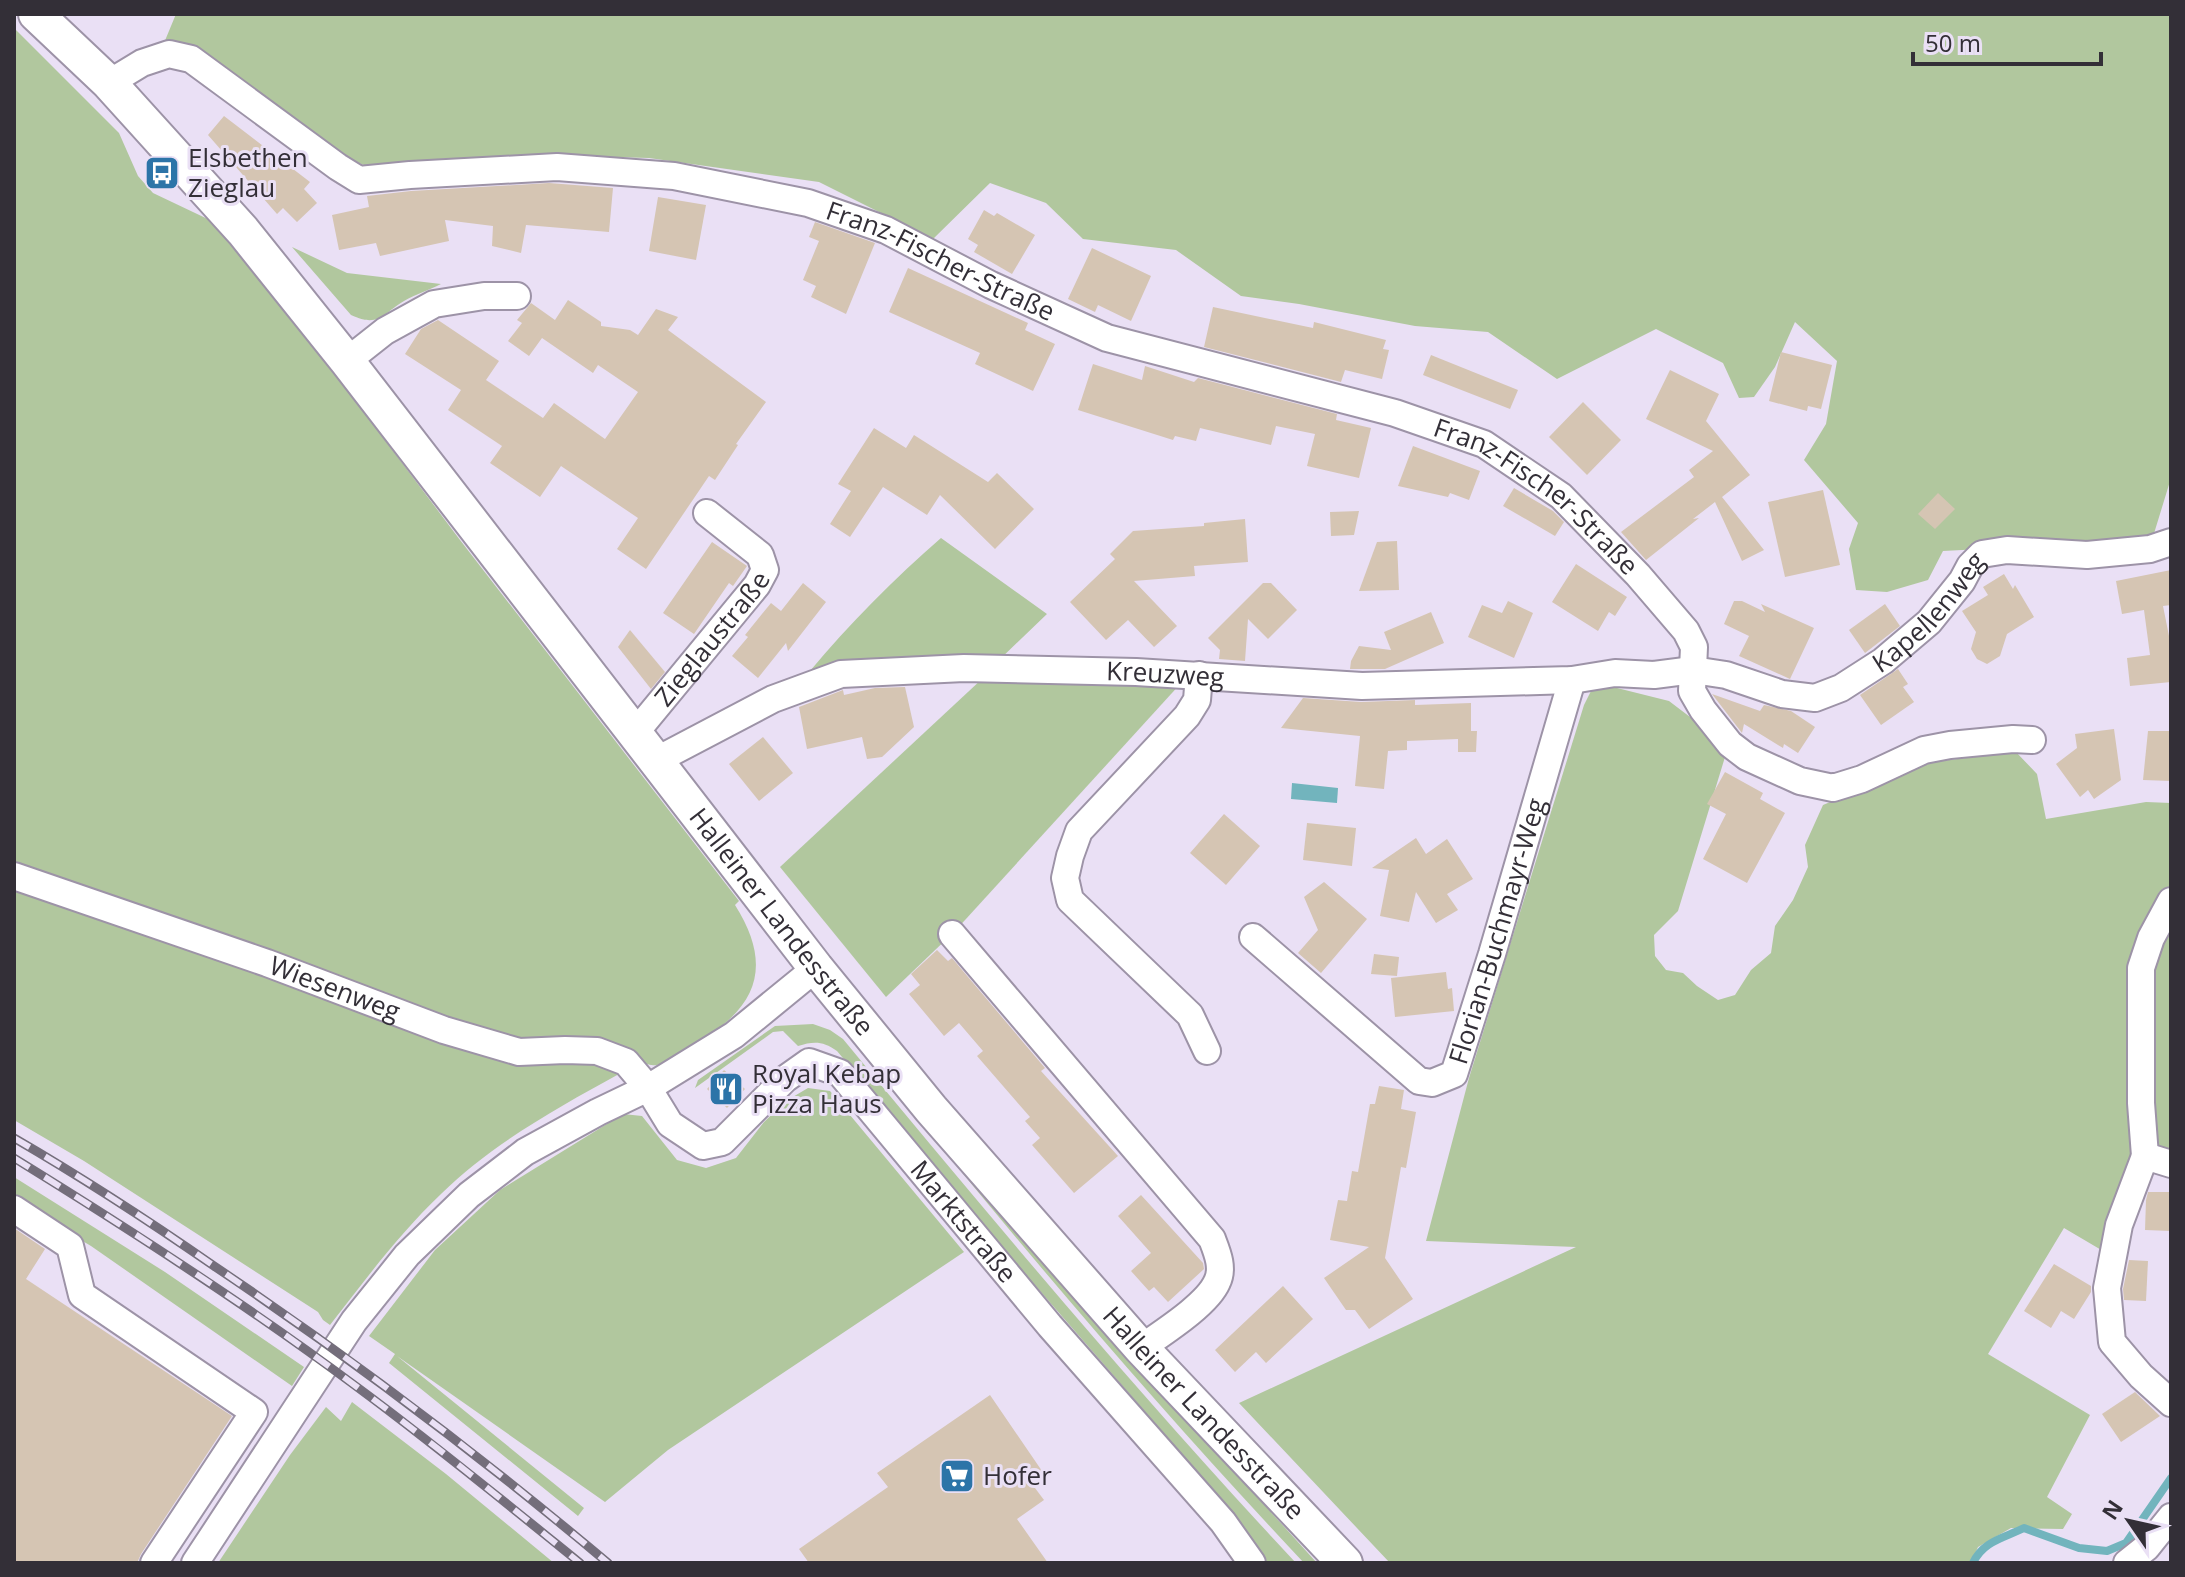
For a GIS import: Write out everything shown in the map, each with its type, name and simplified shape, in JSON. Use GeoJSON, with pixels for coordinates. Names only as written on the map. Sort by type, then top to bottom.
{"type":"FeatureCollection","features":[{"type":"Feature","properties":{"kind":"main road","name":"Halleiner Landesstraße"},"geometry":{"type":"LineString","coordinates":[[36,14],[109,83],[243,231],[816,968],[931,1109],[1141,1348],[1345,1563]]}},
{"type":"Feature","properties":{"kind":"street","name":"Franz-Fischer-Straße"},"geometry":{"type":"LineString","coordinates":[[109,83],[142,63],[169,54],[191,59],[359,180],[557,167],[674,176],[808,203],[886,230],[991,285],[1107,338],[1395,413],[1484,444],[1561,496],[1638,575],[1686,631],[1694,647],[1692,691],[1730,744],[1747,757],[1800,781],[1833,788],[1862,779],[1924,750],[2013,739],[2032,740]]}},
{"type":"Feature","properties":{"kind":"street"},"geometry":{"type":"LineString","coordinates":[[347,361],[385,331],[434,304],[484,296],[517,296]]}},
{"type":"Feature","properties":{"kind":"street","name":"Zieglaustraße"},"geometry":{"type":"LineString","coordinates":[[635,733],[757,585],[765,570],[760,555],[707,513]]}},
{"type":"Feature","properties":{"kind":"street","name":"Kapellenweg"},"geometry":{"type":"LineString","coordinates":[[1693,670],[1726,675],[1782,694],[1815,698],[1841,688],[1883,661],[1929,622],[1982,554],[2007,550],[2087,555],[2150,549],[2171,542]]}},
{"type":"Feature","properties":{"kind":"street","name":"Kreuzweg"},"geometry":{"type":"LineString","coordinates":[[657,760],[773,699],[841,674],[964,668],[1153,672],[1362,686],[1572,680],[1615,673],[1654,675],[1693,670]]}},
{"type":"Feature","properties":{"kind":"street"},"geometry":{"type":"LineString","coordinates":[[1199,675],[1197,700],[1187,716],[1079,831],[1065,878],[1070,900],[1190,1015],[1207,1051]]}},
{"type":"Feature","properties":{"kind":"street","name":"Florian-Buchmayr-Weg"},"geometry":{"type":"LineString","coordinates":[[1253,937],[1419,1081],[1432,1083],[1454,1074],[1572,680]]}},
{"type":"Feature","properties":{"kind":"street","name":"Wiesenweg"},"geometry":{"type":"LineString","coordinates":[[14,876],[267,963],[444,1030],[519,1052],[597,1051],[626,1062],[648,1088]]}},
{"type":"Feature","properties":{"kind":"street"},"geometry":{"type":"LineString","coordinates":[[2171,901],[2151,938],[2141,968],[2141,1103],[2145,1156],[2119,1225],[2107,1288],[2112,1342],[2141,1376],[2171,1403]]}},
{"type":"Feature","properties":{"kind":"street"},"geometry":{"type":"LineString","coordinates":[[952,934],[1212,1239],[1220,1259],[1219,1280],[1207,1297],[1141,1348]]}},
{"type":"Feature","properties":{"kind":"street"},"geometry":{"type":"LineString","coordinates":[[195,1563],[354,1321],[407,1255],[469,1195],[525,1152],[648,1088],[734,1035],[816,968]]}},
{"type":"Feature","properties":{"kind":"street","name":"Marktstraße"},"geometry":{"type":"LineString","coordinates":[[648,1088],[670,1124],[703,1146],[722,1142],[785,1079],[809,1062],[840,1073],[1050,1326],[1223,1522],[1252,1563]]}},
{"type":"Feature","properties":{"kind":"street"},"geometry":{"type":"LineString","coordinates":[[2145,1156],[2171,1164]]}},
{"type":"Feature","properties":{"kind":"street"},"geometry":{"type":"LineString","coordinates":[[14,1209],[70,1246],[82,1295],[254,1412],[154,1563]]}},
{"type":"Feature","properties":{"kind":"street"},"geometry":{"type":"LineString","coordinates":[[2127,1563],[2147,1547],[2171,1517]]}},
{"type":"Feature","properties":{"kind":"shaded area"},"geometry":{"type":"Polygon","coordinates":[[[176,14],[2171,14],[2171,478],[2152,540],[1943,551],[1928,580],[1887,592],[1856,590],[1849,549],[1858,523],[1804,460],[1826,424],[1837,361],[1795,322],[1775,367],[1754,397],[1739,398],[1723,363],[1656,329],[1557,379],[1488,332],[1415,326],[1241,296],[1176,250],[1083,239],[1046,203],[990,183],[933,239],[819,182],[649,158],[539,155],[439,159],[372,168],[351,160],[205,55],[164,43],[176,14]]]}},
{"type":"Feature","properties":{"kind":"shaded area"},"geometry":{"type":"Polygon","coordinates":[[[14,28],[119,133],[138,176],[153,193],[214,222],[321,355],[739,901],[735,905],[754,947],[754,982],[747,998],[720,1028],[674,1058],[657,1065],[646,1064],[621,1047],[597,1041],[542,1044],[494,1037],[14,868],[14,28]]]}},
{"type":"Feature","properties":{"kind":"shaded area"},"geometry":{"type":"Polygon","coordinates":[[[292,247],[347,273],[441,284],[404,301],[380,318],[360,319],[351,315],[292,247]]]}},
{"type":"Feature","properties":{"kind":"shaded area"},"geometry":{"type":"Polygon","coordinates":[[[941,538],[1047,614],[997,662],[855,663],[810,671],[873,602],[941,538]]]}},
{"type":"Feature","properties":{"kind":"shaded area"},"geometry":{"type":"Polygon","coordinates":[[[983,678],[1182,682],[955,931],[886,997],[780,867],[983,678]]]}},
{"type":"Feature","properties":{"kind":"shaded area"},"geometry":{"type":"Polygon","coordinates":[[[1613,687],[1669,701],[1694,720],[1725,757],[1678,911],[1654,935],[1655,956],[1666,970],[1683,973],[1718,1000],[1735,995],[1751,970],[1771,953],[1775,926],[1793,900],[1808,867],[1805,845],[1823,805],[1924,763],[2016,752],[2037,774],[2046,819],[2146,802],[2171,803],[2171,894],[2154,917],[2137,1161],[2103,1251],[2064,1228],[1988,1354],[2090,1415],[2047,1497],[2072,1514],[2063,1529],[2011,1528],[1978,1547],[1971,1563],[1390,1563],[1239,1403],[1576,1247],[1426,1241],[1469,1078],[1584,705],[1592,689],[1613,687]]]}},
{"type":"Feature","properties":{"kind":"shaded area"},"geometry":{"type":"Polygon","coordinates":[[[1292,783],[1338,788],[1337,803],[1291,799],[1292,783]]]}},
{"type":"Feature","properties":{"kind":"shaded area"},"geometry":{"type":"Polygon","coordinates":[[[14,884],[504,1055],[610,1062],[619,1074],[526,1128],[461,1176],[397,1241],[330,1325],[318,1312],[84,1161],[14,1120],[14,884]]]}},
{"type":"Feature","properties":{"kind":"shaded area"},"geometry":{"type":"Polygon","coordinates":[[[2171,919],[2171,1152],[2161,1149],[2152,1136],[2152,963],[2171,919]]]}},
{"type":"Feature","properties":{"kind":"shaded area"},"geometry":{"type":"Polygon","coordinates":[[[813,1024],[843,1039],[1122,1370],[1296,1563],[1267,1563],[1227,1506],[1000,1245],[837,1051],[818,1043],[798,1046],[783,1031],[773,1032],[695,1088],[698,1080],[775,1026],[813,1024]]]}},
{"type":"Feature","properties":{"kind":"shaded area"},"geometry":{"type":"Polygon","coordinates":[[[808,1088],[830,1091],[964,1252],[668,1450],[605,1502],[397,1356],[584,1508],[578,1516],[389,1363],[395,1354],[369,1336],[435,1250],[500,1190],[623,1114],[642,1116],[677,1160],[706,1168],[736,1158],[764,1122],[786,1101],[808,1088]]]}},
{"type":"Feature","properties":{"kind":"shaded area"},"geometry":{"type":"Polygon","coordinates":[[[950,1158],[1010,1220],[1317,1563],[1304,1563],[1213,1464],[1080,1313],[950,1158]]]}},
{"type":"Feature","properties":{"kind":"shaded area"},"geometry":{"type":"Polygon","coordinates":[[[14,1177],[165,1272],[304,1367],[292,1386],[91,1246],[14,1200],[14,1177]]]}},
{"type":"Feature","properties":{"kind":"shaded area"},"geometry":{"type":"Polygon","coordinates":[[[352,1402],[554,1563],[218,1563],[326,1407],[341,1421],[352,1402]]]}},
{"type":"Feature","properties":{"kind":"building"},"geometry":{"type":"Polygon","coordinates":[[[224,116],[310,182],[304,189],[317,203],[297,222],[283,208],[277,214],[208,135],[224,116]]]}},
{"type":"Feature","properties":{"kind":"building"},"geometry":{"type":"Polygon","coordinates":[[[549,183],[613,188],[609,232],[526,225],[521,253],[492,246],[493,226],[445,220],[449,241],[380,256],[376,243],[339,250],[332,215],[369,207],[367,196],[549,183]]]}},
{"type":"Feature","properties":{"kind":"building"},"geometry":{"type":"Polygon","coordinates":[[[658,197],[706,205],[696,260],[649,251],[658,197]]]}},
{"type":"Feature","properties":{"kind":"building"},"geometry":{"type":"Polygon","coordinates":[[[984,210],[994,216],[997,213],[1035,235],[1012,274],[974,252],[978,245],[968,239],[984,210]]]}},
{"type":"Feature","properties":{"kind":"building"},"geometry":{"type":"Polygon","coordinates":[[[815,222],[875,243],[846,314],[811,297],[816,286],[803,280],[819,241],[809,237],[815,222]]]}},
{"type":"Feature","properties":{"kind":"building"},"geometry":{"type":"Polygon","coordinates":[[[1092,248],[1151,276],[1131,321],[1098,305],[1095,312],[1068,299],[1092,248]]]}},
{"type":"Feature","properties":{"kind":"building"},"geometry":{"type":"Polygon","coordinates":[[[908,268],[1028,323],[1025,330],[1055,344],[1033,391],[975,364],[980,353],[889,312],[908,268]]]}},
{"type":"Feature","properties":{"kind":"building"},"geometry":{"type":"Polygon","coordinates":[[[568,300],[601,322],[601,326],[630,330],[638,335],[656,309],[678,317],[668,330],[766,402],[715,480],[709,476],[646,569],[617,549],[638,518],[561,466],[540,497],[490,463],[502,446],[448,410],[461,390],[405,354],[421,329],[438,320],[499,361],[486,380],[543,418],[554,403],[605,439],[638,392],[598,365],[593,373],[542,338],[529,356],[508,341],[522,323],[517,320],[531,303],[555,320],[568,300]]]}},
{"type":"Feature","properties":{"kind":"building"},"geometry":{"type":"Polygon","coordinates":[[[1213,307],[1313,328],[1314,322],[1386,340],[1383,349],[1389,350],[1382,379],[1345,370],[1341,382],[1204,347],[1213,307]]]}},
{"type":"Feature","properties":{"kind":"building"},"geometry":{"type":"Polygon","coordinates":[[[1781,352],[1832,365],[1821,409],[1808,406],[1807,411],[1769,401],[1781,352]]]}},
{"type":"Feature","properties":{"kind":"building"},"geometry":{"type":"Polygon","coordinates":[[[1431,355],[1518,390],[1510,409],[1423,375],[1431,355]]]}},
{"type":"Feature","properties":{"kind":"building"},"geometry":{"type":"Polygon","coordinates":[[[1093,364],[1142,380],[1145,366],[1194,382],[1198,378],[1337,414],[1336,420],[1371,428],[1359,478],[1307,466],[1315,434],[1276,426],[1271,445],[1200,428],[1196,441],[1175,436],[1173,440],[1078,410],[1093,364]]]}},
{"type":"Feature","properties":{"kind":"building"},"geometry":{"type":"Polygon","coordinates":[[[1670,370],[1719,394],[1706,421],[1750,475],[1722,497],[1764,550],[1742,561],[1715,502],[1646,560],[1621,532],[1694,477],[1689,470],[1713,451],[1646,419],[1670,370]]]}},
{"type":"Feature","properties":{"kind":"building"},"geometry":{"type":"Polygon","coordinates":[[[1583,402],[1621,440],[1587,475],[1549,437],[1583,402]]]}},
{"type":"Feature","properties":{"kind":"building"},"geometry":{"type":"Polygon","coordinates":[[[874,428],[906,448],[914,435],[988,482],[997,473],[1034,509],[995,549],[940,495],[927,515],[883,487],[850,537],[830,524],[851,491],[838,484],[874,428]]]}},
{"type":"Feature","properties":{"kind":"building"},"geometry":{"type":"Polygon","coordinates":[[[1413,446],[1480,471],[1469,500],[1450,493],[1448,497],[1398,486],[1413,446]]]}},
{"type":"Feature","properties":{"kind":"building"},"geometry":{"type":"Polygon","coordinates":[[[1514,488],[1553,511],[1564,522],[1555,536],[1503,506],[1514,488]]]}},
{"type":"Feature","properties":{"kind":"building"},"geometry":{"type":"Polygon","coordinates":[[[1823,490],[1840,565],[1785,577],[1768,502],[1823,490]]]}},
{"type":"Feature","properties":{"kind":"building"},"geometry":{"type":"Polygon","coordinates":[[[1938,493],[1955,509],[1935,529],[1918,514],[1938,493]]]}},
{"type":"Feature","properties":{"kind":"building"},"geometry":{"type":"Polygon","coordinates":[[[1359,511],[1354,535],[1331,536],[1330,512],[1359,511]]]}},
{"type":"Feature","properties":{"kind":"building"},"geometry":{"type":"Polygon","coordinates":[[[1245,519],[1248,562],[1194,566],[1195,576],[1134,581],[1177,626],[1154,647],[1128,620],[1106,640],[1070,602],[1115,559],[1110,554],[1133,531],[1204,526],[1204,523],[1245,519]]]}},
{"type":"Feature","properties":{"kind":"building"},"geometry":{"type":"Polygon","coordinates":[[[1397,541],[1399,590],[1359,591],[1377,542],[1397,541]]]}},
{"type":"Feature","properties":{"kind":"building"},"geometry":{"type":"Polygon","coordinates":[[[712,542],[747,566],[733,586],[729,583],[694,634],[663,613],[712,542]]]}},
{"type":"Feature","properties":{"kind":"building"},"geometry":{"type":"Polygon","coordinates":[[[1576,564],[1627,597],[1615,616],[1609,612],[1598,631],[1552,602],[1576,564]]]}},
{"type":"Feature","properties":{"kind":"building"},"geometry":{"type":"Polygon","coordinates":[[[2171,570],[2171,605],[2163,606],[2171,646],[2171,682],[2130,686],[2127,658],[2150,655],[2144,610],[2122,614],[2116,581],[2171,570]]]}},
{"type":"Feature","properties":{"kind":"building"},"geometry":{"type":"Polygon","coordinates":[[[2004,574],[2013,589],[2015,585],[2034,617],[2007,634],[2000,656],[1987,664],[1977,659],[1971,649],[1976,632],[1962,611],[1988,595],[1983,587],[2004,574]]]}},
{"type":"Feature","properties":{"kind":"building"},"geometry":{"type":"Polygon","coordinates":[[[803,583],[826,602],[788,651],[786,643],[758,678],[732,656],[771,603],[781,611],[803,583]]]}},
{"type":"Feature","properties":{"kind":"building"},"geometry":{"type":"Polygon","coordinates":[[[1263,583],[1271,583],[1297,610],[1268,639],[1248,619],[1245,661],[1219,659],[1220,650],[1208,638],[1263,583]]]}},
{"type":"Feature","properties":{"kind":"building"},"geometry":{"type":"Polygon","coordinates":[[[1508,601],[1533,613],[1514,658],[1468,637],[1482,605],[1502,613],[1508,601]]]}},
{"type":"Feature","properties":{"kind":"building"},"geometry":{"type":"Polygon","coordinates":[[[1734,601],[1742,601],[1765,612],[1761,604],[1814,628],[1790,679],[1739,656],[1749,636],[1724,624],[1734,601]]]}},
{"type":"Feature","properties":{"kind":"building"},"geometry":{"type":"Polygon","coordinates":[[[1885,604],[1900,626],[1865,653],[1849,630],[1885,604]]]}},
{"type":"Feature","properties":{"kind":"building"},"geometry":{"type":"Polygon","coordinates":[[[1431,612],[1444,643],[1385,669],[1350,669],[1359,646],[1391,650],[1384,632],[1431,612]]]}},
{"type":"Feature","properties":{"kind":"building"},"geometry":{"type":"Polygon","coordinates":[[[630,630],[665,672],[651,689],[618,647],[630,630]]]}},
{"type":"Feature","properties":{"kind":"building"},"geometry":{"type":"Polygon","coordinates":[[[1898,669],[1908,684],[1903,687],[1914,702],[1881,725],[1860,695],[1898,669]]]}},
{"type":"Feature","properties":{"kind":"building"},"geometry":{"type":"Polygon","coordinates":[[[905,687],[914,727],[882,757],[867,759],[862,737],[807,749],[799,707],[843,690],[844,695],[875,688],[905,687]]]}},
{"type":"Feature","properties":{"kind":"building"},"geometry":{"type":"Polygon","coordinates":[[[1712,694],[1760,711],[1764,705],[1791,711],[1815,727],[1798,753],[1784,744],[1783,748],[1744,724],[1742,733],[1712,694]]]}},
{"type":"Feature","properties":{"kind":"building"},"geometry":{"type":"Polygon","coordinates":[[[1303,698],[1361,702],[1415,700],[1415,705],[1471,703],[1471,731],[1477,731],[1476,752],[1458,752],[1458,739],[1407,741],[1407,750],[1388,751],[1384,789],[1355,786],[1360,736],[1281,728],[1303,698]]]}},
{"type":"Feature","properties":{"kind":"building"},"geometry":{"type":"Polygon","coordinates":[[[2114,729],[2121,780],[2094,799],[2088,790],[2080,797],[2056,764],[2077,748],[2075,734],[2114,729]]]}},
{"type":"Feature","properties":{"kind":"building"},"geometry":{"type":"Polygon","coordinates":[[[2148,731],[2171,731],[2171,781],[2143,780],[2148,731]]]}},
{"type":"Feature","properties":{"kind":"building"},"geometry":{"type":"Polygon","coordinates":[[[763,737],[793,773],[759,801],[729,764],[763,737]]]}},
{"type":"Feature","properties":{"kind":"building"},"geometry":{"type":"Polygon","coordinates":[[[1725,772],[1763,793],[1760,799],[1785,813],[1747,883],[1703,859],[1726,814],[1707,804],[1725,772]]]}},
{"type":"Feature","properties":{"kind":"building"},"geometry":{"type":"Polygon","coordinates":[[[1224,814],[1260,846],[1226,885],[1190,853],[1224,814]]]}},
{"type":"Feature","properties":{"kind":"building"},"geometry":{"type":"Polygon","coordinates":[[[1307,823],[1356,828],[1352,866],[1303,860],[1307,823]]]}},
{"type":"Feature","properties":{"kind":"building"},"geometry":{"type":"Polygon","coordinates":[[[1416,838],[1426,854],[1447,839],[1473,879],[1447,894],[1458,910],[1436,923],[1416,892],[1409,922],[1380,916],[1389,870],[1372,868],[1416,838]]]}},
{"type":"Feature","properties":{"kind":"building"},"geometry":{"type":"Polygon","coordinates":[[[1324,882],[1367,919],[1321,973],[1298,953],[1318,930],[1304,897],[1324,882]]]}},
{"type":"Feature","properties":{"kind":"building"},"geometry":{"type":"Polygon","coordinates":[[[937,950],[948,961],[952,958],[1045,1068],[1041,1071],[1118,1156],[1074,1193],[1032,1145],[1040,1138],[1025,1121],[1030,1117],[977,1056],[983,1051],[959,1023],[944,1036],[909,994],[920,985],[911,974],[937,950]]]}},
{"type":"Feature","properties":{"kind":"building"},"geometry":{"type":"Polygon","coordinates":[[[1374,954],[1399,957],[1397,976],[1371,974],[1374,954]]]}},
{"type":"Feature","properties":{"kind":"building"},"geometry":{"type":"Polygon","coordinates":[[[1446,972],[1448,989],[1452,988],[1454,1011],[1395,1017],[1391,978],[1446,972]]]}},
{"type":"Feature","properties":{"kind":"building","name":"Royal Kebap Pizza Haus"},"geometry":{"type":"Polygon","coordinates":[[[724,1070],[745,1089],[727,1108],[707,1089],[724,1070]]]}},
{"type":"Feature","properties":{"kind":"building"},"geometry":{"type":"Polygon","coordinates":[[[1379,1086],[1404,1090],[1401,1109],[1416,1112],[1406,1168],[1401,1167],[1385,1258],[1413,1299],[1369,1329],[1355,1310],[1346,1310],[1324,1278],[1369,1247],[1330,1240],[1338,1200],[1347,1201],[1352,1171],[1358,1172],[1370,1104],[1375,1104],[1379,1086]]]}},
{"type":"Feature","properties":{"kind":"building"},"geometry":{"type":"Polygon","coordinates":[[[2148,1192],[2171,1192],[2171,1231],[2145,1230],[2148,1192]]]}},
{"type":"Feature","properties":{"kind":"building"},"geometry":{"type":"Polygon","coordinates":[[[1141,1195],[1203,1263],[1204,1269],[1168,1302],[1154,1287],[1149,1291],[1131,1271],[1151,1253],[1118,1216],[1141,1195]]]}},
{"type":"Feature","properties":{"kind":"building"},"geometry":{"type":"Polygon","coordinates":[[[14,1228],[45,1249],[26,1279],[232,1416],[137,1563],[14,1563],[14,1228]]]}},
{"type":"Feature","properties":{"kind":"building"},"geometry":{"type":"Polygon","coordinates":[[[2129,1260],[2148,1261],[2146,1301],[2124,1300],[2129,1260]]]}},
{"type":"Feature","properties":{"kind":"building"},"geometry":{"type":"Polygon","coordinates":[[[2054,1264],[2091,1286],[2091,1292],[2074,1319],[2061,1311],[2051,1328],[2024,1311],[2054,1264]]]}},
{"type":"Feature","properties":{"kind":"building"},"geometry":{"type":"Polygon","coordinates":[[[1283,1286],[1313,1319],[1266,1363],[1256,1352],[1235,1372],[1215,1350],[1283,1286]]]}},
{"type":"Feature","properties":{"kind":"building"},"geometry":{"type":"Polygon","coordinates":[[[2135,1392],[2160,1416],[2121,1442],[2102,1414],[2135,1392]]]}},
{"type":"Feature","properties":{"kind":"building","name":"Hofer"},"geometry":{"type":"Polygon","coordinates":[[[990,1395],[1042,1471],[1029,1480],[1044,1500],[1017,1519],[1048,1563],[809,1563],[799,1549],[888,1487],[877,1473],[990,1395]]]}},
{"type":"Feature","properties":{"kind":"waterway"},"geometry":{"type":"LineString","coordinates":[[1973,1563],[1988,1545],[2024,1528],[2079,1548],[2107,1551],[2126,1543],[2171,1478]]}},
{"type":"Feature","properties":{"kind":"railway"},"geometry":{"type":"LineString","coordinates":[[14,1138],[140,1216],[316,1336],[513,1485],[608,1563]]}},
{"type":"Feature","properties":{"kind":"railway"},"geometry":{"type":"LineString","coordinates":[[14,1158],[188,1269],[315,1357],[441,1451],[580,1563]]}},
{"type":"Feature","properties":{"kind":"place","name":"Elsbethen Zieglau"},"geometry":{"type":"Point","coordinates":[162,173]}},
{"type":"Feature","properties":{"kind":"place","name":"Royal Kebap Pizza Haus"},"geometry":{"type":"Point","coordinates":[726,1089]}},
{"type":"Feature","properties":{"kind":"place","name":"Hofer"},"geometry":{"type":"Point","coordinates":[957,1476]}}]}
